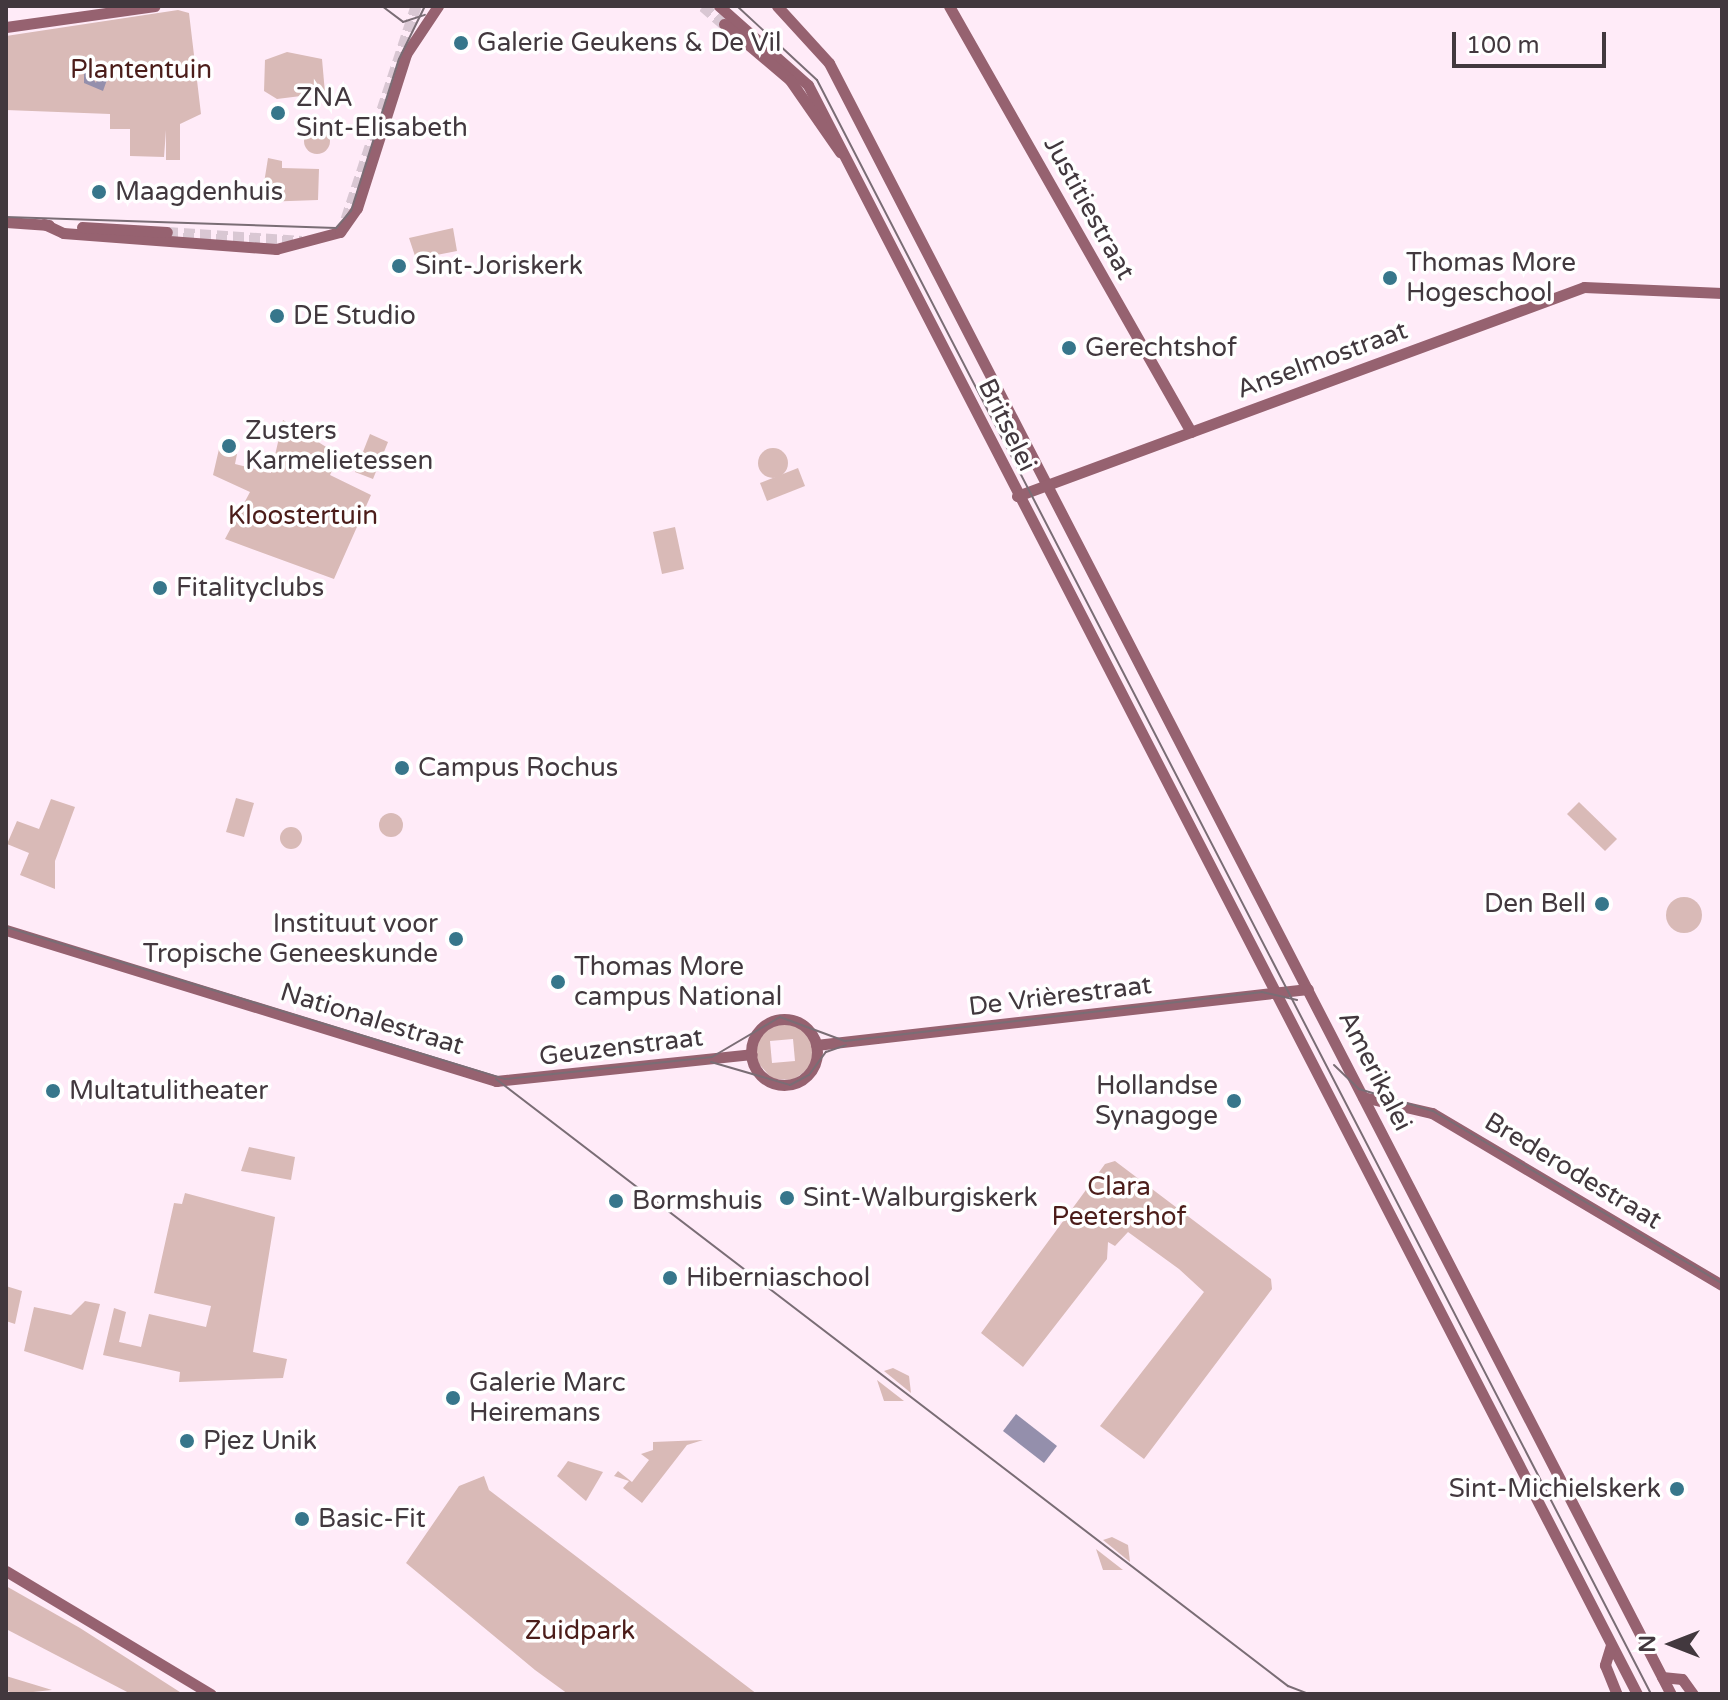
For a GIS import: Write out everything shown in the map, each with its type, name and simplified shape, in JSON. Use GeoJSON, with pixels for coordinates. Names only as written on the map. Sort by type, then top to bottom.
{"type":"FeatureCollection","features":[{"type":"Feature","properties":{"kind":"street"},"geometry":{"type":"LineString","coordinates":[[6,27],[155,6]]}},
{"type":"Feature","properties":{"kind":"street"},"geometry":{"type":"LineString","coordinates":[[44,224],[63,233],[276,249],[344,229],[405,57],[438,6]]}},
{"type":"Feature","properties":{"kind":"street","name":"Britselei"},"geometry":{"type":"LineString","coordinates":[[719,6],[800,75],[844,154],[1017,496],[1050,485],[829,63],[777,6]]}},
{"type":"Feature","properties":{"kind":"street","name":"Justitiestraat"},"geometry":{"type":"LineString","coordinates":[[949,6],[1191,432]]}},
{"type":"Feature","properties":{"kind":"street"},"geometry":{"type":"LineString","coordinates":[[724,24],[790,80],[823,138],[844,154]]}},
{"type":"Feature","properties":{"kind":"street"},"geometry":{"type":"LineString","coordinates":[[6,222],[167,232]]}},
{"type":"Feature","properties":{"kind":"street","name":"Anselmostraat"},"geometry":{"type":"LineString","coordinates":[[1050,485],[1584,287],[1722,293]]}},
{"type":"Feature","properties":{"kind":"street","name":"Amerikalei"},"geometry":{"type":"LineString","coordinates":[[1050,485],[1671,1694]]}},
{"type":"Feature","properties":{"kind":"street","name":"Amerikalei"},"geometry":{"type":"LineString","coordinates":[[1017,496],[1637,1694]]}},
{"type":"Feature","properties":{"kind":"street","name":"Nationalestraat"},"geometry":{"type":"LineString","coordinates":[[6,930],[496,1081]]}},
{"type":"Feature","properties":{"kind":"street","name":"De Vrièrestraat"},"geometry":{"type":"LineString","coordinates":[[816,1045],[1308,989]]}},
{"type":"Feature","properties":{"kind":"street"},"geometry":{"type":"LineString","coordinates":[[782,1019],[804,1026],[816,1045],[814,1067],[797,1083],[762,1076],[752,1054],[758,1032],[782,1019]]}},
{"type":"Feature","properties":{"kind":"street","name":"Geuzenstraat"},"geometry":{"type":"LineString","coordinates":[[496,1081],[752,1054]]}},
{"type":"Feature","properties":{"kind":"street","name":"Brederodestraat"},"geometry":{"type":"LineString","coordinates":[[1363,1097],[1440,1117],[1722,1285]]}},
{"type":"Feature","properties":{"kind":"street"},"geometry":{"type":"LineString","coordinates":[[1379,1129],[1398,1104]]}},
{"type":"Feature","properties":{"kind":"street"},"geometry":{"type":"LineString","coordinates":[[6,1571],[211,1694]]}},
{"type":"Feature","properties":{"kind":"street","name":"Amerikalei"},"geometry":{"type":"LineString","coordinates":[[1611,1645],[1605,1665],[1617,1694]]}},
{"type":"Feature","properties":{"kind":"street"},"geometry":{"type":"LineString","coordinates":[[1662,1677],[1682,1679],[1693,1694]]}},
{"type":"Feature","properties":{"kind":"green space","name":"Plantentuin"},"geometry":{"type":"Polygon","coordinates":[[[178,10],[189,13],[201,114],[180,124],[180,160],[166,160],[166,130],[164,157],[130,156],[130,129],[110,129],[110,114],[6,110],[6,36],[178,10]]]}},
{"type":"Feature","properties":{"kind":"green space"},"geometry":{"type":"Polygon","coordinates":[[[287,52],[322,59],[325,93],[277,99],[264,91],[265,60],[287,52]]]}},
{"type":"Feature","properties":{"kind":"green space"},"geometry":{"type":"Polygon","coordinates":[[[317,128],[326,132],[330,141],[326,150],[317,154],[308,150],[304,141],[308,132],[317,128]]]}},
{"type":"Feature","properties":{"kind":"green space"},"geometry":{"type":"Polygon","coordinates":[[[268,158],[282,161],[282,168],[319,169],[318,200],[261,202],[268,158]]]}},
{"type":"Feature","properties":{"kind":"green space"},"geometry":{"type":"Polygon","coordinates":[[[453,228],[457,251],[416,259],[409,238],[453,228]]]}},
{"type":"Feature","properties":{"kind":"green space","name":"Kloostertuin"},"geometry":{"type":"Polygon","coordinates":[[[283,420],[339,455],[330,475],[371,495],[334,579],[225,539],[250,492],[213,475],[219,449],[237,454],[235,464],[271,473],[283,420]]]}},
{"type":"Feature","properties":{"kind":"green space"},"geometry":{"type":"Polygon","coordinates":[[[370,434],[388,442],[373,479],[355,472],[370,434]]]}},
{"type":"Feature","properties":{"kind":"green space"},"geometry":{"type":"Polygon","coordinates":[[[773,448],[784,452],[788,463],[784,474],[773,478],[762,474],[758,463],[762,452],[773,448]]]}},
{"type":"Feature","properties":{"kind":"green space"},"geometry":{"type":"Polygon","coordinates":[[[798,468],[805,486],[767,501],[760,483],[798,468]]]}},
{"type":"Feature","properties":{"kind":"green space"},"geometry":{"type":"Polygon","coordinates":[[[675,527],[684,569],[662,574],[653,532],[675,527]]]}},
{"type":"Feature","properties":{"kind":"green space"},"geometry":{"type":"Polygon","coordinates":[[[236,798],[254,803],[244,837],[226,832],[236,798]]]}},
{"type":"Feature","properties":{"kind":"green space"},"geometry":{"type":"Polygon","coordinates":[[[51,799],[75,807],[55,861],[55,889],[20,875],[29,853],[7,844],[17,821],[39,829],[51,799]]]}},
{"type":"Feature","properties":{"kind":"green space"},"geometry":{"type":"Polygon","coordinates":[[[1579,802],[1617,839],[1605,851],[1567,814],[1579,802]]]}},
{"type":"Feature","properties":{"kind":"green space"},"geometry":{"type":"Polygon","coordinates":[[[391,813],[402,820],[403,825],[396,836],[391,837],[380,830],[379,825],[386,814],[391,813]]]}},
{"type":"Feature","properties":{"kind":"green space"},"geometry":{"type":"Polygon","coordinates":[[[291,827],[299,830],[302,838],[299,846],[291,849],[283,846],[280,838],[283,830],[291,827]]]}},
{"type":"Feature","properties":{"kind":"green space"},"geometry":{"type":"Polygon","coordinates":[[[1684,897],[1697,902],[1702,915],[1697,928],[1684,933],[1671,928],[1666,915],[1671,902],[1684,897]]]}},
{"type":"Feature","properties":{"kind":"green space"},"geometry":{"type":"Polygon","coordinates":[[[777,1021],[802,1026],[814,1045],[811,1067],[793,1080],[772,1079],[754,1058],[756,1038],[777,1021]],[[793,1039],[770,1041],[772,1063],[795,1061],[793,1039]]]}},
{"type":"Feature","properties":{"kind":"green space"},"geometry":{"type":"Polygon","coordinates":[[[249,1147],[295,1157],[291,1180],[241,1171],[249,1147]]]}},
{"type":"Feature","properties":{"kind":"green space","name":"Clara Peetershof"},"geometry":{"type":"Polygon","coordinates":[[[1115,1161],[1271,1279],[1272,1289],[1144,1459],[1100,1426],[1204,1292],[1179,1269],[1128,1232],[1115,1246],[1108,1242],[1107,1259],[1023,1367],[981,1333],[1105,1164],[1115,1161]]]}},
{"type":"Feature","properties":{"kind":"green space"},"geometry":{"type":"Polygon","coordinates":[[[185,1193],[275,1217],[253,1352],[287,1359],[283,1378],[179,1382],[180,1372],[103,1355],[114,1308],[126,1312],[119,1342],[141,1347],[149,1314],[206,1327],[211,1306],[154,1293],[174,1203],[182,1204],[185,1193]]]}},
{"type":"Feature","properties":{"kind":"green space"},"geometry":{"type":"Polygon","coordinates":[[[6,1286],[22,1291],[15,1324],[6,1321],[6,1286]]]}},
{"type":"Feature","properties":{"kind":"green space"},"geometry":{"type":"Polygon","coordinates":[[[85,1301],[100,1304],[83,1370],[24,1351],[34,1307],[71,1315],[85,1301]]]}},
{"type":"Feature","properties":{"kind":"green space"},"geometry":{"type":"Polygon","coordinates":[[[893,1368],[909,1376],[911,1393],[884,1371],[893,1368]]]}},
{"type":"Feature","properties":{"kind":"green space"},"geometry":{"type":"Polygon","coordinates":[[[877,1380],[904,1401],[884,1401],[877,1380]]]}},
{"type":"Feature","properties":{"kind":"green space"},"geometry":{"type":"Polygon","coordinates":[[[703,1440],[687,1445],[642,1503],[623,1488],[629,1481],[614,1476],[618,1471],[632,1482],[649,1460],[641,1454],[653,1450],[653,1442],[703,1440]]]}},
{"type":"Feature","properties":{"kind":"green space"},"geometry":{"type":"Polygon","coordinates":[[[568,1461],[603,1472],[586,1501],[557,1476],[568,1461]]]}},
{"type":"Feature","properties":{"kind":"green space","name":"Zuidpark"},"geometry":{"type":"Polygon","coordinates":[[[484,1476],[489,1490],[757,1694],[568,1694],[535,1670],[406,1563],[459,1486],[484,1476]]]}},
{"type":"Feature","properties":{"kind":"green space"},"geometry":{"type":"Polygon","coordinates":[[[1112,1537],[1128,1545],[1130,1562],[1103,1540],[1112,1537]]]}},
{"type":"Feature","properties":{"kind":"green space"},"geometry":{"type":"Polygon","coordinates":[[[1096,1549],[1123,1570],[1103,1570],[1096,1549]]]}},
{"type":"Feature","properties":{"kind":"green space"},"geometry":{"type":"Polygon","coordinates":[[[6,1586],[80,1628],[183,1694],[131,1694],[6,1629],[6,1586]]]}},
{"type":"Feature","properties":{"kind":"green space"},"geometry":{"type":"Polygon","coordinates":[[[6,1676],[52,1690],[14,1694],[6,1690],[6,1676]]]}},
{"type":"Feature","properties":{"kind":"shaded area"},"geometry":{"type":"Polygon","coordinates":[[[84,65],[96,66],[89,74],[96,83],[100,73],[108,77],[103,91],[84,83],[84,65]]]}},
{"type":"Feature","properties":{"kind":"shaded area"},"geometry":{"type":"Polygon","coordinates":[[[1016,1414],[1057,1446],[1044,1463],[1003,1431],[1016,1414]]]}},
{"type":"Feature","properties":{"kind":"tunnel"},"geometry":{"type":"LineString","coordinates":[[346,219],[416,6]]}},
{"type":"Feature","properties":{"kind":"tunnel"},"geometry":{"type":"LineString","coordinates":[[703,6],[724,24]]}},
{"type":"Feature","properties":{"kind":"tunnel"},"geometry":{"type":"LineString","coordinates":[[167,232],[302,241]]}},
{"type":"Feature","properties":{"kind":"tram line"},"geometry":{"type":"LineString","coordinates":[[382,6],[403,22],[425,15]]}},
{"type":"Feature","properties":{"kind":"tram line"},"geometry":{"type":"LineString","coordinates":[[6,217],[336,228],[351,211],[399,59],[425,6]]}},
{"type":"Feature","properties":{"kind":"tram line"},"geometry":{"type":"LineString","coordinates":[[737,6],[817,80],[1651,1694]]}},
{"type":"Feature","properties":{"kind":"tram line"},"geometry":{"type":"LineString","coordinates":[[6,927],[505,1079],[712,1057],[780,1017],[845,1041],[1262,992],[1297,1000]]}},
{"type":"Feature","properties":{"kind":"tram line"},"geometry":{"type":"LineString","coordinates":[[711,1062],[790,1085],[809,1075],[826,1052],[846,1045]]}},
{"type":"Feature","properties":{"kind":"tram line"},"geometry":{"type":"LineString","coordinates":[[1334,1065],[1359,1089],[1433,1111],[1722,1283]]}},
{"type":"Feature","properties":{"kind":"tram line"},"geometry":{"type":"LineString","coordinates":[[496,1079],[1288,1686],[1309,1694]]}},
{"type":"Feature","properties":{"kind":"place","name":"Galerie Geukens & De Vil"},"geometry":{"type":"Point","coordinates":[461,43]}},
{"type":"Feature","properties":{"kind":"place","name":"ZNA Sint-Elisabeth"},"geometry":{"type":"Point","coordinates":[278,113]}},
{"type":"Feature","properties":{"kind":"place","name":"Maagdenhuis"},"geometry":{"type":"Point","coordinates":[99,192]}},
{"type":"Feature","properties":{"kind":"place","name":"Sint-Joriskerk"},"geometry":{"type":"Point","coordinates":[399,266]}},
{"type":"Feature","properties":{"kind":"place","name":"Thomas More Hogeschool"},"geometry":{"type":"Point","coordinates":[1390,278]}},
{"type":"Feature","properties":{"kind":"place","name":"DE Studio"},"geometry":{"type":"Point","coordinates":[277,316]}},
{"type":"Feature","properties":{"kind":"place","name":"Gerechtshof"},"geometry":{"type":"Point","coordinates":[1069,348]}},
{"type":"Feature","properties":{"kind":"place","name":"Zusters Karmelietessen"},"geometry":{"type":"Point","coordinates":[229,446]}},
{"type":"Feature","properties":{"kind":"place","name":"Fitalityclubs"},"geometry":{"type":"Point","coordinates":[160,588]}},
{"type":"Feature","properties":{"kind":"place","name":"Campus Rochus"},"geometry":{"type":"Point","coordinates":[402,768]}},
{"type":"Feature","properties":{"kind":"place","name":"Den Bell"},"geometry":{"type":"Point","coordinates":[1602,904]}},
{"type":"Feature","properties":{"kind":"place","name":"Instituut voor Tropische Geneeskunde"},"geometry":{"type":"Point","coordinates":[456,939]}},
{"type":"Feature","properties":{"kind":"place","name":"Thomas More campus National"},"geometry":{"type":"Point","coordinates":[558,982]}},
{"type":"Feature","properties":{"kind":"place","name":"Multatulitheater"},"geometry":{"type":"Point","coordinates":[53,1091]}},
{"type":"Feature","properties":{"kind":"place","name":"Hollandse Synagoge"},"geometry":{"type":"Point","coordinates":[1234,1101]}},
{"type":"Feature","properties":{"kind":"place","name":"Sint-Walburgiskerk"},"geometry":{"type":"Point","coordinates":[787,1198]}},
{"type":"Feature","properties":{"kind":"place","name":"Bormshuis"},"geometry":{"type":"Point","coordinates":[616,1201]}},
{"type":"Feature","properties":{"kind":"place","name":"Hiberniaschool"},"geometry":{"type":"Point","coordinates":[670,1278]}},
{"type":"Feature","properties":{"kind":"place","name":"Galerie Marc Heiremans"},"geometry":{"type":"Point","coordinates":[453,1398]}},
{"type":"Feature","properties":{"kind":"place","name":"Pjez Unik"},"geometry":{"type":"Point","coordinates":[187,1441]}},
{"type":"Feature","properties":{"kind":"place","name":"Sint-Michielskerk"},"geometry":{"type":"Point","coordinates":[1677,1489]}},
{"type":"Feature","properties":{"kind":"place","name":"Basic-Fit"},"geometry":{"type":"Point","coordinates":[302,1519]}}]}
